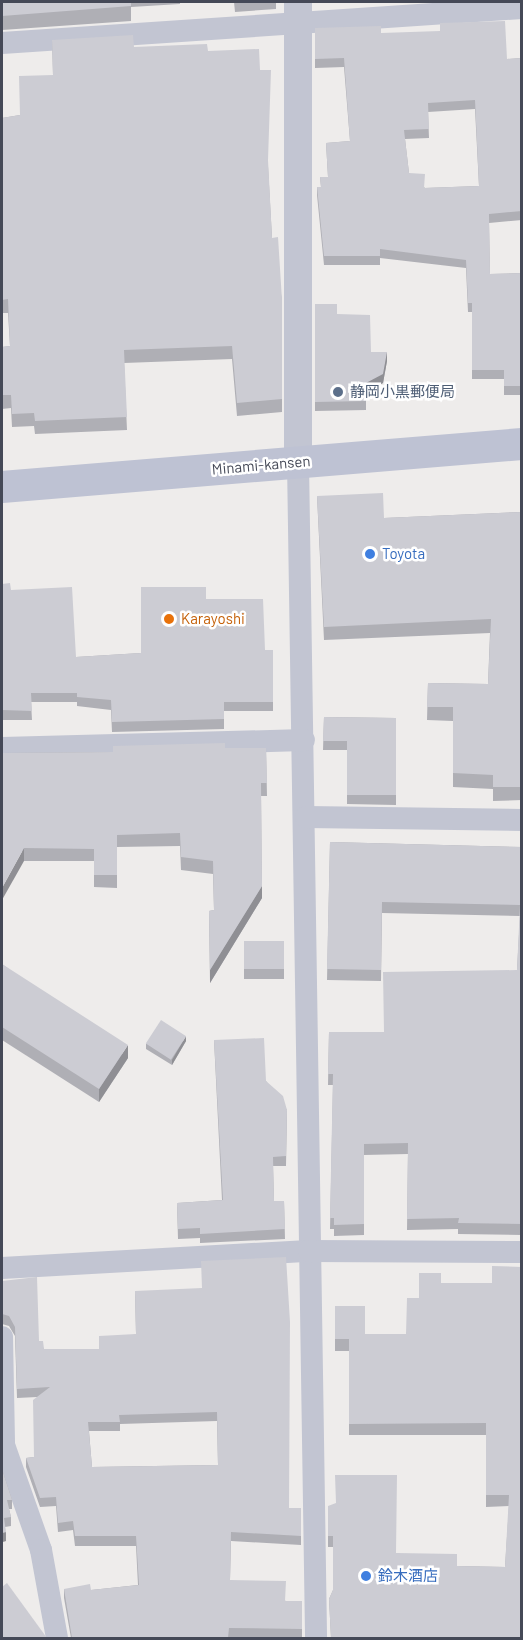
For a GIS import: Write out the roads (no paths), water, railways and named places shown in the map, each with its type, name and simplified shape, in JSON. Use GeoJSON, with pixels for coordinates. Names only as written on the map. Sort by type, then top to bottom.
{"type":"FeatureCollection","features":[{"type":"Feature","properties":{"kind":"main road","name":"Minami-kansen"},"geometry":{"type":"LineString","coordinates":[[2,487],[522,444]]}},
{"type":"Feature","properties":{"kind":"street"},"geometry":{"type":"LineString","coordinates":[[2,43],[298,12],[522,8]]}},
{"type":"Feature","properties":{"kind":"street"},"geometry":{"type":"LineString","coordinates":[[298,12],[298,462],[306,817],[309,1251],[316,1638]]}},
{"type":"Feature","properties":{"kind":"street"},"geometry":{"type":"LineString","coordinates":[[2,748],[304,740]]}},
{"type":"Feature","properties":{"kind":"street"},"geometry":{"type":"LineString","coordinates":[[306,817],[522,820]]}},
{"type":"Feature","properties":{"kind":"street"},"geometry":{"type":"LineString","coordinates":[[2,1268],[309,1251],[522,1252]]}},
{"type":"Feature","properties":{"kind":"street"},"geometry":{"type":"LineString","coordinates":[[2,1337],[4,1445],[41,1550],[57,1638]]}},
{"type":"Feature","properties":{"kind":"place","name":"静岡小黒郵便局"},"geometry":{"type":"Point","coordinates":[338,392]}},
{"type":"Feature","properties":{"kind":"place","name":"Toyota"},"geometry":{"type":"Point","coordinates":[370,554]}},
{"type":"Feature","properties":{"kind":"place","name":"Karayoshi"},"geometry":{"type":"Point","coordinates":[169,619]}},
{"type":"Feature","properties":{"kind":"place","name":"鈴木酒店"},"geometry":{"type":"Point","coordinates":[366,1576]}}]}
